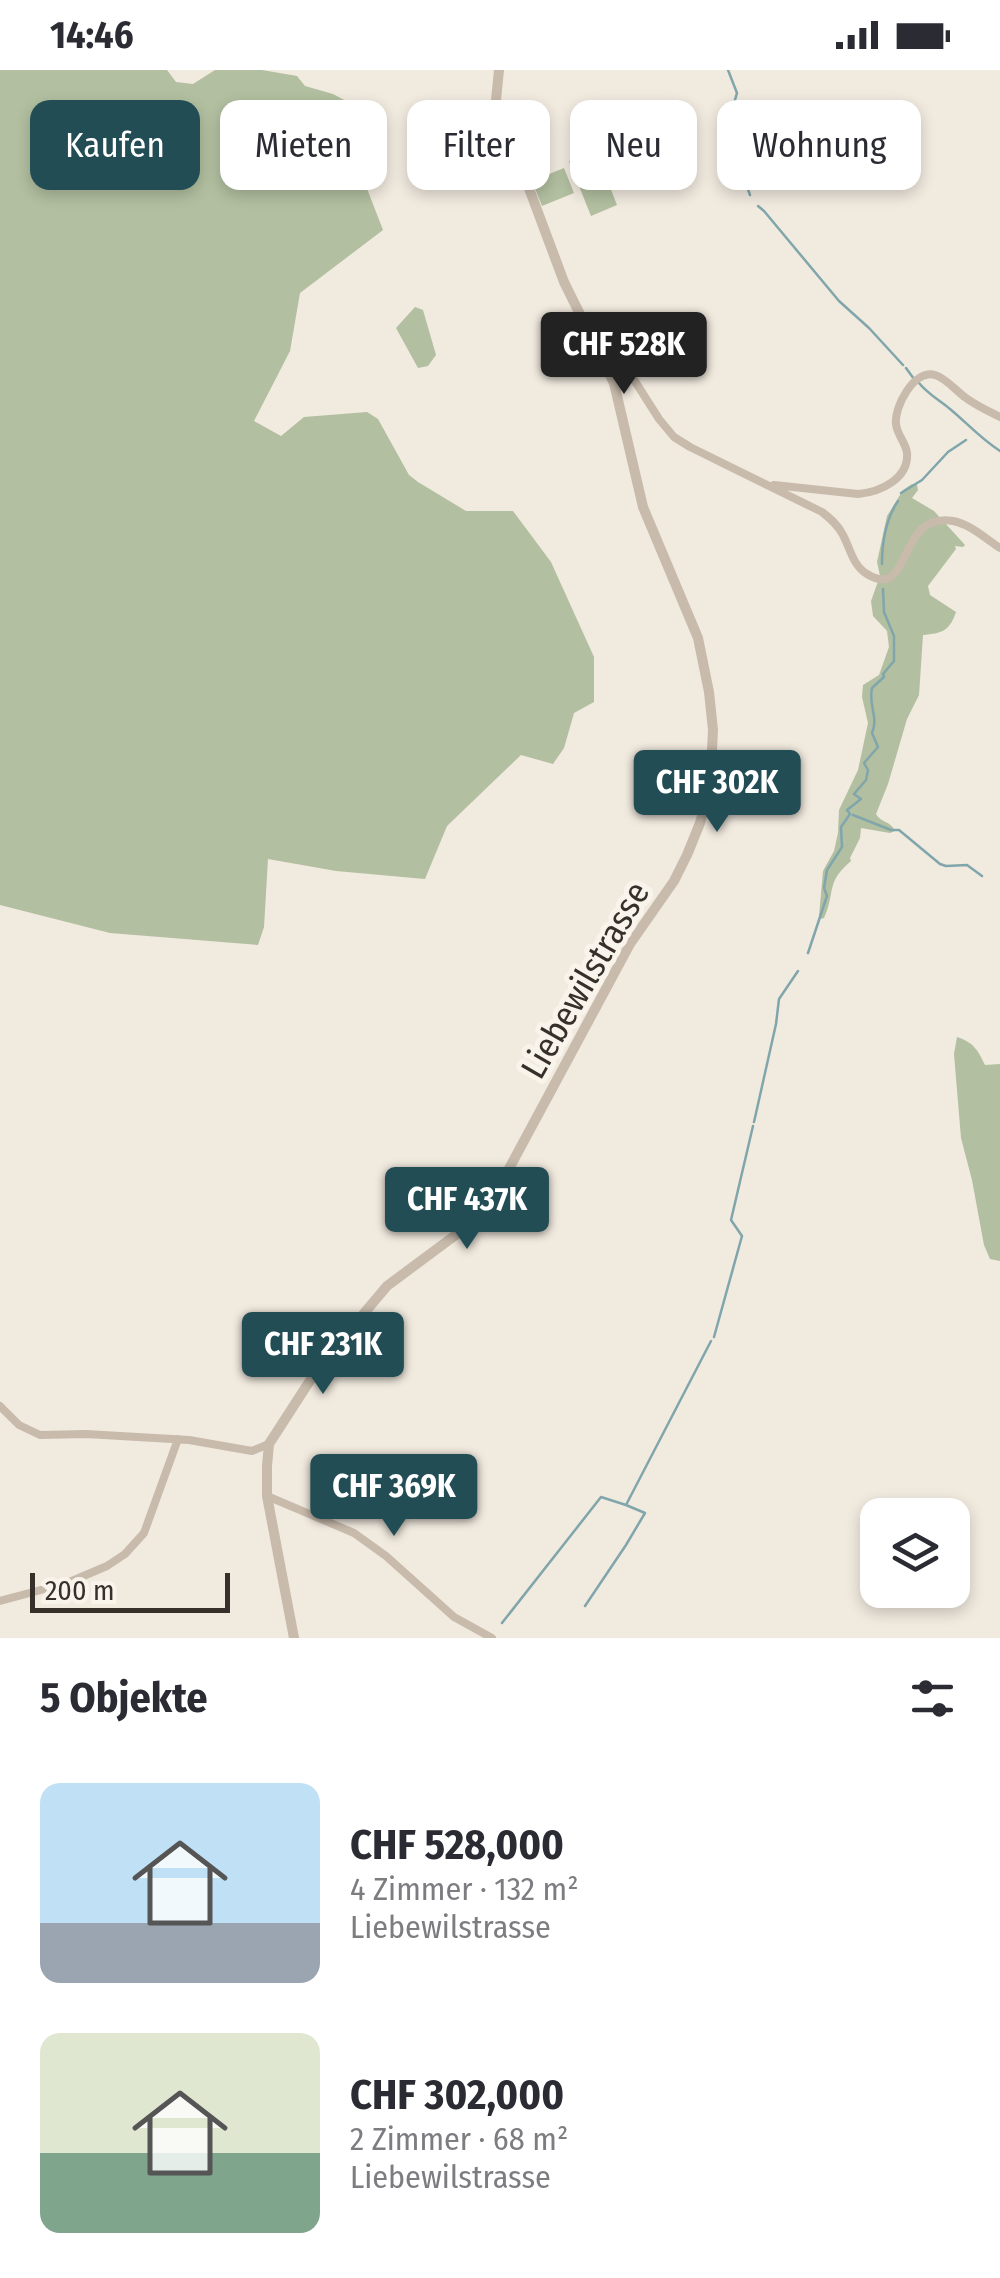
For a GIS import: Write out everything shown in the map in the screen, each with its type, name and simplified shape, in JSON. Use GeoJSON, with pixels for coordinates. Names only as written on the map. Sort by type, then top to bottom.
{"type":"FeatureCollection","features":[{"type":"Feature","properties":{"kind":"street","name":"Liebewilstrasse"},"geometry":{"type":"LineString","coordinates":[[294,1638],[268,1496],[266,1466],[270,1444],[311,1379],[387,1286],[465,1228],[490,1204],[630,944],[682,867],[697,833],[710,770],[713,730],[702,652],[643,506],[614,383],[564,282],[500,122],[496,100],[498,70]]}},
{"type":"Feature","properties":{"kind":"street"},"geometry":{"type":"LineString","coordinates":[[582,319],[592,321],[605,334],[670,433],[834,521],[866,574],[884,578],[895,573],[918,532],[936,522],[962,524],[1000,548]]}},
{"type":"Feature","properties":{"kind":"street"},"geometry":{"type":"LineString","coordinates":[[769,485],[858,494],[888,485],[902,471],[907,456],[896,415],[914,382],[924,375],[938,376],[974,404],[1000,416]]}},
{"type":"Feature","properties":{"kind":"street"},"geometry":{"type":"LineString","coordinates":[[0,1406],[19,1426],[40,1435],[178,1439],[252,1452],[266,1466]]}},
{"type":"Feature","properties":{"kind":"street"},"geometry":{"type":"LineString","coordinates":[[0,1601],[67,1583],[116,1561],[133,1547],[148,1522],[178,1439]]}},
{"type":"Feature","properties":{"kind":"street"},"geometry":{"type":"LineString","coordinates":[[252,1452],[270,1444]]}},
{"type":"Feature","properties":{"kind":"street"},"geometry":{"type":"LineString","coordinates":[[268,1496],[354,1534],[386,1556],[454,1617],[492,1638]]}},
{"type":"Feature","properties":{"kind":"green space"},"geometry":{"type":"Polygon","coordinates":[[[0,70],[167,70],[176,82],[193,84],[215,70],[262,70],[297,76],[305,86],[344,100],[220,100],[220,190],[368,190],[383,230],[300,293],[290,351],[254,421],[281,436],[304,417],[367,412],[378,419],[409,475],[418,482],[466,511],[513,511],[551,562],[594,657],[594,702],[574,713],[564,748],[553,764],[521,755],[447,826],[425,879],[336,871],[268,859],[264,927],[258,945],[110,933],[0,905],[0,70]]]}},
{"type":"Feature","properties":{"kind":"green space"},"geometry":{"type":"Polygon","coordinates":[[[564,168],[574,193],[542,206],[536,190],[550,190],[550,174],[564,168]]]}},
{"type":"Feature","properties":{"kind":"green space"},"geometry":{"type":"Polygon","coordinates":[[[581,190],[611,190],[617,205],[591,216],[581,190]]]}},
{"type":"Feature","properties":{"kind":"green space"},"geometry":{"type":"Polygon","coordinates":[[[415,307],[423,310],[436,355],[428,366],[418,368],[396,328],[415,307]]]}},
{"type":"Feature","properties":{"kind":"green space"},"geometry":{"type":"Polygon","coordinates":[[[912,484],[918,490],[912,498],[934,511],[965,545],[955,546],[928,586],[930,595],[956,612],[944,630],[923,635],[919,695],[907,719],[876,814],[895,831],[861,828],[851,861],[834,882],[828,909],[821,919],[823,871],[834,851],[839,810],[858,770],[868,723],[863,685],[879,675],[889,647],[887,631],[873,616],[871,601],[880,576],[877,562],[887,516],[903,490],[912,484]]]}},
{"type":"Feature","properties":{"kind":"green space"},"geometry":{"type":"Polygon","coordinates":[[[957,1037],[974,1047],[985,1065],[1000,1064],[1000,1261],[990,1259],[984,1245],[961,1138],[954,1054],[957,1037]]]}},
{"type":"Feature","properties":{"kind":"waterway"},"geometry":{"type":"LineString","coordinates":[[728,70],[737,93],[732,120],[734,145],[750,195]]}},
{"type":"Feature","properties":{"kind":"waterway"},"geometry":{"type":"LineString","coordinates":[[758,206],[839,301],[903,365]]}},
{"type":"Feature","properties":{"kind":"waterway"},"geometry":{"type":"LineString","coordinates":[[906,368],[914,379]]}},
{"type":"Feature","properties":{"kind":"waterway"},"geometry":{"type":"LineString","coordinates":[[919,383],[1000,451]]}},
{"type":"Feature","properties":{"kind":"waterway"},"geometry":{"type":"LineString","coordinates":[[901,493],[922,480],[948,452],[966,440]]}},
{"type":"Feature","properties":{"kind":"waterway"},"geometry":{"type":"LineString","coordinates":[[882,564],[885,531],[898,501]]}},
{"type":"Feature","properties":{"kind":"waterway"},"geometry":{"type":"LineString","coordinates":[[808,953],[827,896],[827,870],[842,847],[841,827],[850,814],[847,810],[861,799],[854,794],[866,780],[868,770],[864,763],[878,747],[872,733],[872,688],[894,661],[894,636],[884,612],[883,589]]}},
{"type":"Feature","properties":{"kind":"waterway"},"geometry":{"type":"LineString","coordinates":[[853,815],[899,830],[940,864],[967,865],[982,876]]}},
{"type":"Feature","properties":{"kind":"waterway"},"geometry":{"type":"LineString","coordinates":[[754,1122],[779,999],[798,971]]}},
{"type":"Feature","properties":{"kind":"waterway"},"geometry":{"type":"LineString","coordinates":[[714,1337],[742,1236],[731,1220],[753,1126]]}},
{"type":"Feature","properties":{"kind":"waterway"},"geometry":{"type":"LineString","coordinates":[[502,1623],[601,1497],[626,1505],[711,1341]]}},
{"type":"Feature","properties":{"kind":"waterway"},"geometry":{"type":"LineString","coordinates":[[585,1606],[645,1513],[626,1505]]}}]}
